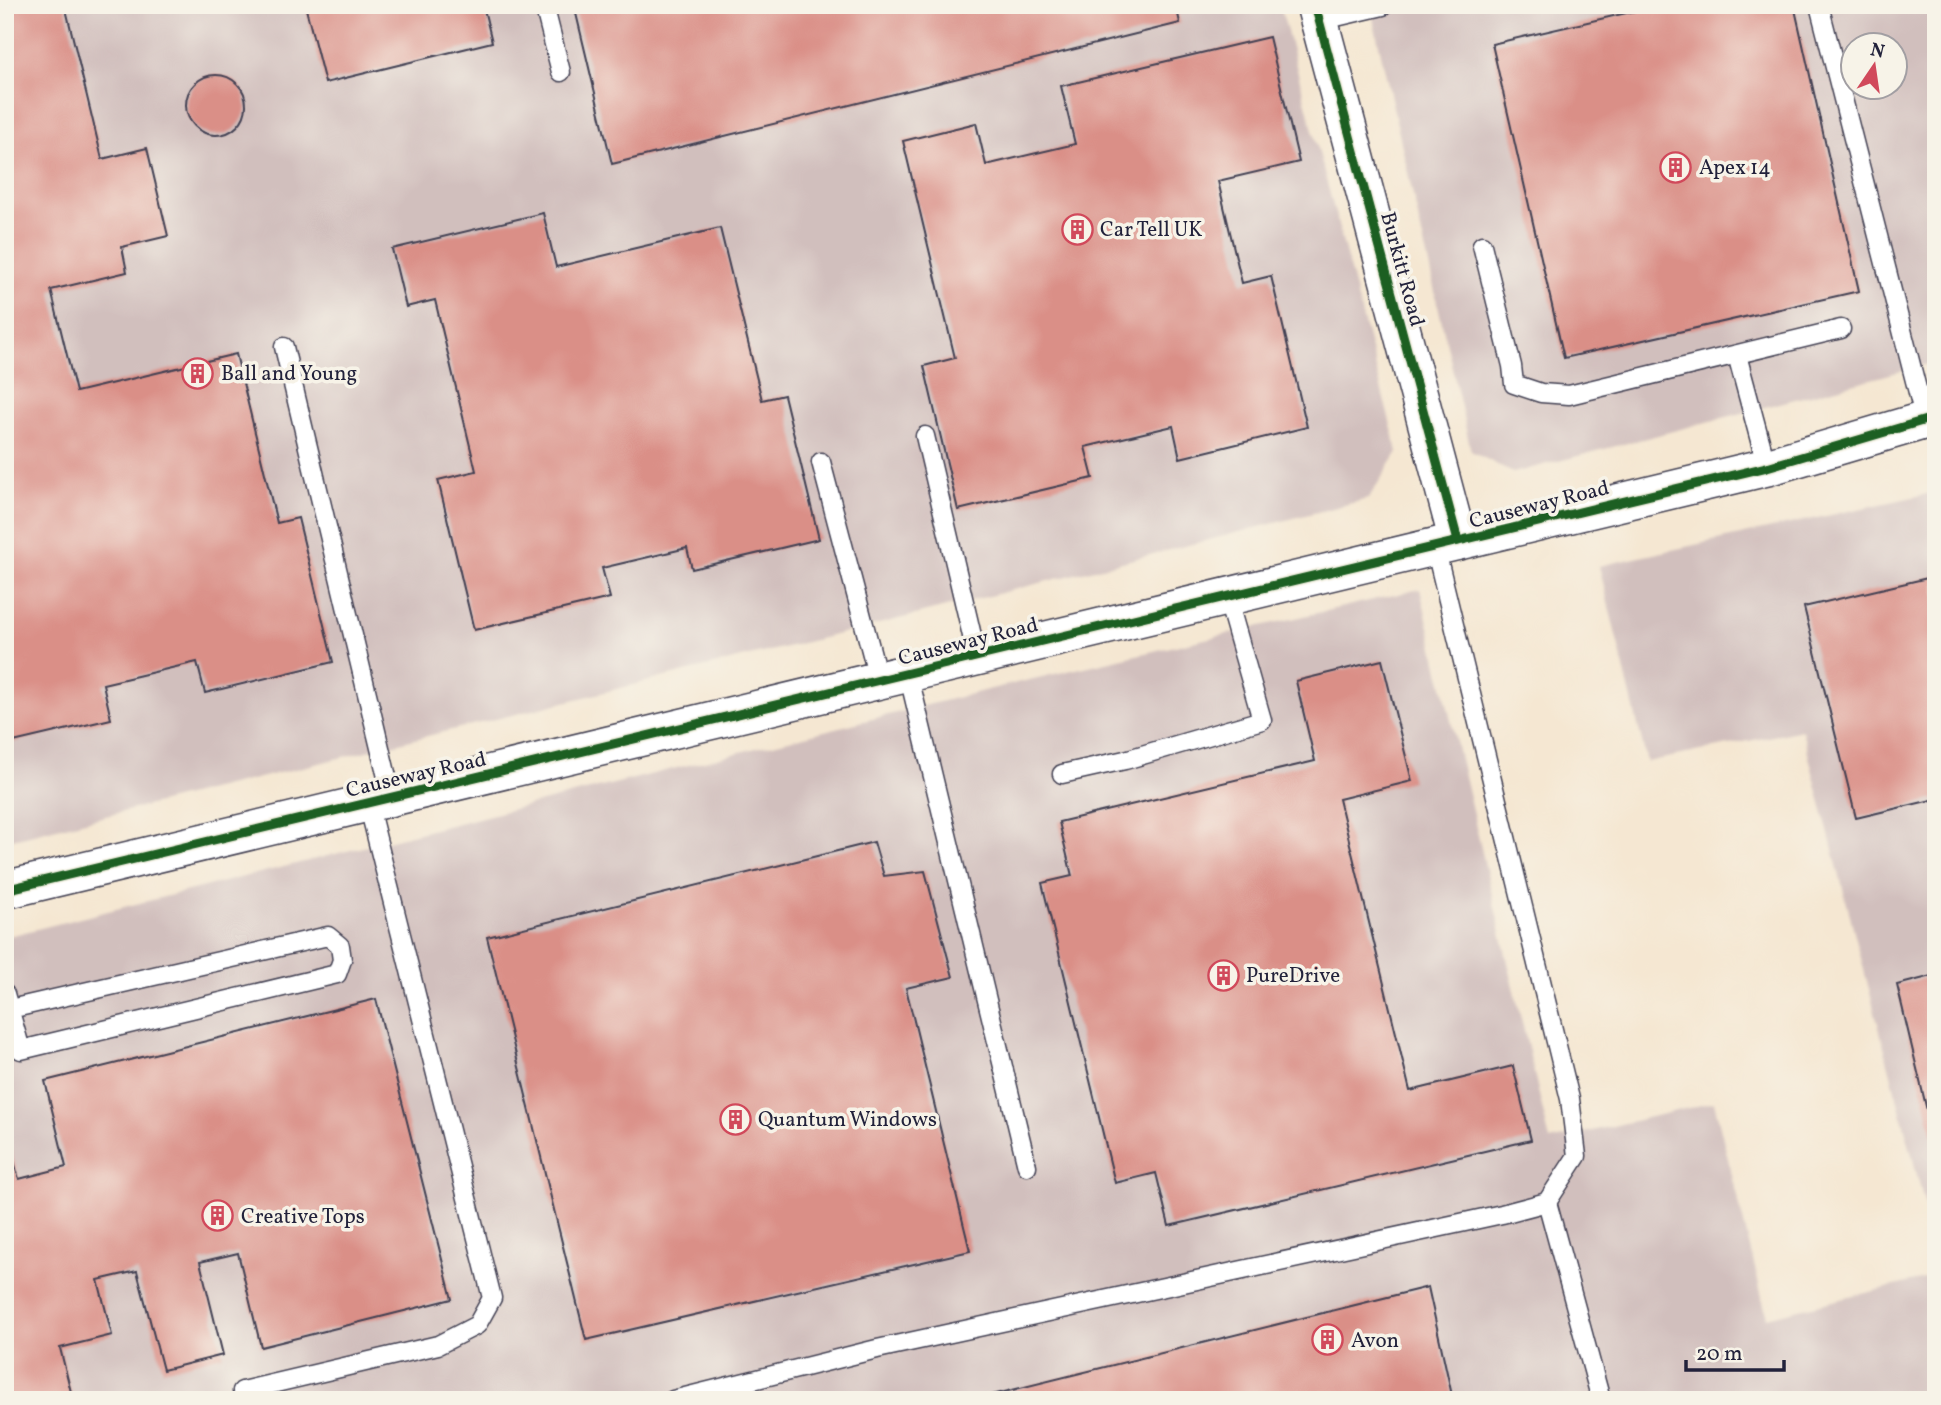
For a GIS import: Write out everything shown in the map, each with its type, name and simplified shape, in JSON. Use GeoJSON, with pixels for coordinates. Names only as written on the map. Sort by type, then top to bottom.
{"type":"FeatureCollection","features":[{"type":"Feature","properties":{"kind":"street","name":"Burkitt Road"},"geometry":{"type":"LineString","coordinates":[[1317,13],[1447,544]]}},
{"type":"Feature","properties":{"kind":"street","name":"Causeway Road"},"geometry":{"type":"LineString","coordinates":[[5,890],[1768,467],[1931,419]]}},
{"type":"Feature","properties":{"kind":"lane"},"geometry":{"type":"LineString","coordinates":[[544,5],[561,72]]}},
{"type":"Feature","properties":{"kind":"lane"},"geometry":{"type":"LineString","coordinates":[[1819,5],[1931,419]]}},
{"type":"Feature","properties":{"kind":"lane"},"geometry":{"type":"LineString","coordinates":[[1317,13],[1384,6]]}},
{"type":"Feature","properties":{"kind":"lane"},"geometry":{"type":"LineString","coordinates":[[1482,245],[1514,384],[1541,393],[1569,395],[1841,329]]}},
{"type":"Feature","properties":{"kind":"lane"},"geometry":{"type":"LineString","coordinates":[[242,1391],[438,1345],[477,1325],[492,1298],[380,801],[284,347]]}},
{"type":"Feature","properties":{"kind":"lane"},"geometry":{"type":"LineString","coordinates":[[1737,355],[1768,467]]}},
{"type":"Feature","properties":{"kind":"lane"},"geometry":{"type":"LineString","coordinates":[[925,436],[977,657]]}},
{"type":"Feature","properties":{"kind":"lane"},"geometry":{"type":"LineString","coordinates":[[821,462],[893,677],[1027,1166]]}},
{"type":"Feature","properties":{"kind":"lane"},"geometry":{"type":"LineString","coordinates":[[673,1400],[877,1349],[1547,1202],[1577,1156],[1570,1099],[1447,544]]}},
{"type":"Feature","properties":{"kind":"lane"},"geometry":{"type":"LineString","coordinates":[[1062,774],[1125,760],[1262,720],[1227,597]]}},
{"type":"Feature","properties":{"kind":"lane"},"geometry":{"type":"LineString","coordinates":[[328,936],[340,946],[342,960],[337,975],[21,1050],[8,1001],[328,936]]}},
{"type":"Feature","properties":{"kind":"lane"},"geometry":{"type":"LineString","coordinates":[[1547,1202],[1601,1400]]}},
{"type":"Feature","properties":{"kind":"shaded area"},"geometry":{"type":"Polygon","coordinates":[[[5,5],[1280,5],[1398,452],[1368,499],[911,616],[5,841],[5,5]]]}},
{"type":"Feature","properties":{"kind":"shaded area"},"geometry":{"type":"Polygon","coordinates":[[[1370,5],[1936,5],[1936,362],[1513,473],[1471,451],[1370,5]]]}},
{"type":"Feature","properties":{"kind":"shaded area"},"geometry":{"type":"Polygon","coordinates":[[[1936,492],[1936,1248],[1802,730],[1647,762],[1599,566],[1936,492]]]}},
{"type":"Feature","properties":{"kind":"shaded area"},"geometry":{"type":"Polygon","coordinates":[[[1420,589],[1550,1141],[1714,1102],[1767,1317],[1936,1276],[1936,1400],[5,1400],[5,937],[991,689],[1420,589]]]}},
{"type":"Feature","properties":{"kind":"building","name":"Ball and Young"},"geometry":{"type":"Polygon","coordinates":[[[5,5],[65,5],[102,159],[147,148],[168,236],[122,247],[127,272],[51,290],[76,392],[236,354],[277,523],[298,518],[333,662],[205,693],[197,662],[103,684],[111,719],[5,744],[5,5]]]}},
{"type":"Feature","properties":{"kind":"building"},"geometry":{"type":"Polygon","coordinates":[[[305,5],[483,5],[492,42],[325,83],[305,5]]]}},
{"type":"Feature","properties":{"kind":"building"},"geometry":{"type":"Polygon","coordinates":[[[574,5],[1176,5],[1180,23],[612,164],[574,5]]]}},
{"type":"Feature","properties":{"kind":"building","name":"Apex 14"},"geometry":{"type":"Polygon","coordinates":[[[1661,5],[1794,5],[1859,291],[1564,358],[1492,44],[1661,5]]]}},
{"type":"Feature","properties":{"kind":"building","name":"Car Tell UK"},"geometry":{"type":"Polygon","coordinates":[[[1269,37],[1299,162],[1218,181],[1242,283],[1271,276],[1307,427],[1180,458],[1173,426],[1085,447],[1093,478],[958,510],[924,366],[955,358],[903,141],[976,123],[986,165],[1075,144],[1061,86],[1269,37]]]}},
{"type":"Feature","properties":{"kind":"building"},"geometry":{"type":"Polygon","coordinates":[[[216,75],[233,80],[241,88],[246,105],[241,122],[233,130],[216,135],[199,130],[191,122],[186,105],[191,88],[199,80],[216,75]]]}},
{"type":"Feature","properties":{"kind":"building"},"geometry":{"type":"Polygon","coordinates":[[[543,213],[556,267],[720,228],[762,400],[784,395],[819,539],[692,569],[687,548],[602,568],[610,598],[474,630],[438,480],[476,471],[435,300],[406,307],[392,249],[543,213]]]}},
{"type":"Feature","properties":{"kind":"building"},"geometry":{"type":"Polygon","coordinates":[[[1936,576],[1936,799],[1856,818],[1804,607],[1936,576]]]}},
{"type":"Feature","properties":{"kind":"building","name":"PureDrive"},"geometry":{"type":"Polygon","coordinates":[[[1382,660],[1412,781],[1339,799],[1410,1091],[1513,1066],[1531,1140],[1169,1226],[1156,1173],[1115,1183],[1042,883],[1072,876],[1059,822],[1315,761],[1296,681],[1382,660]]]}},
{"type":"Feature","properties":{"kind":"building","name":"Quantum Windows"},"geometry":{"type":"Polygon","coordinates":[[[874,842],[884,876],[925,871],[953,977],[906,988],[970,1251],[586,1340],[487,937],[874,842]]]}},
{"type":"Feature","properties":{"kind":"building"},"geometry":{"type":"Polygon","coordinates":[[[1936,975],[1936,1144],[1935,1144],[1897,985],[1936,975]]]}},
{"type":"Feature","properties":{"kind":"building","name":"Creative Tops"},"geometry":{"type":"Polygon","coordinates":[[[376,999],[452,1299],[261,1347],[238,1253],[200,1262],[223,1355],[163,1370],[137,1271],[98,1280],[112,1335],[60,1348],[73,1400],[5,1400],[5,1130],[19,1179],[66,1167],[45,1081],[376,999]]]}},
{"type":"Feature","properties":{"kind":"building","name":"Avon"},"geometry":{"type":"Polygon","coordinates":[[[1428,1287],[1453,1400],[976,1400],[976,1399],[1428,1287]]]}},
{"type":"Feature","properties":{"kind":"cycle path"},"geometry":{"type":"LineString","coordinates":[[1315,5],[1458,541]]}},
{"type":"Feature","properties":{"kind":"cycle path"},"geometry":{"type":"LineString","coordinates":[[5,890],[1767,467],[1936,417]]}},
{"type":"Feature","properties":{"kind":"place","name":"Apex 14"},"geometry":{"type":"Point","coordinates":[1676,167]}},
{"type":"Feature","properties":{"kind":"place","name":"Car Tell UK"},"geometry":{"type":"Point","coordinates":[1077,229]}},
{"type":"Feature","properties":{"kind":"place","name":"Ball and Young"},"geometry":{"type":"Point","coordinates":[198,373]}},
{"type":"Feature","properties":{"kind":"place","name":"PureDrive"},"geometry":{"type":"Point","coordinates":[1223,975]}},
{"type":"Feature","properties":{"kind":"place","name":"Quantum Windows"},"geometry":{"type":"Point","coordinates":[735,1119]}},
{"type":"Feature","properties":{"kind":"place","name":"Creative Tops"},"geometry":{"type":"Point","coordinates":[218,1216]}},
{"type":"Feature","properties":{"kind":"place","name":"Avon"},"geometry":{"type":"Point","coordinates":[1328,1340]}}]}
